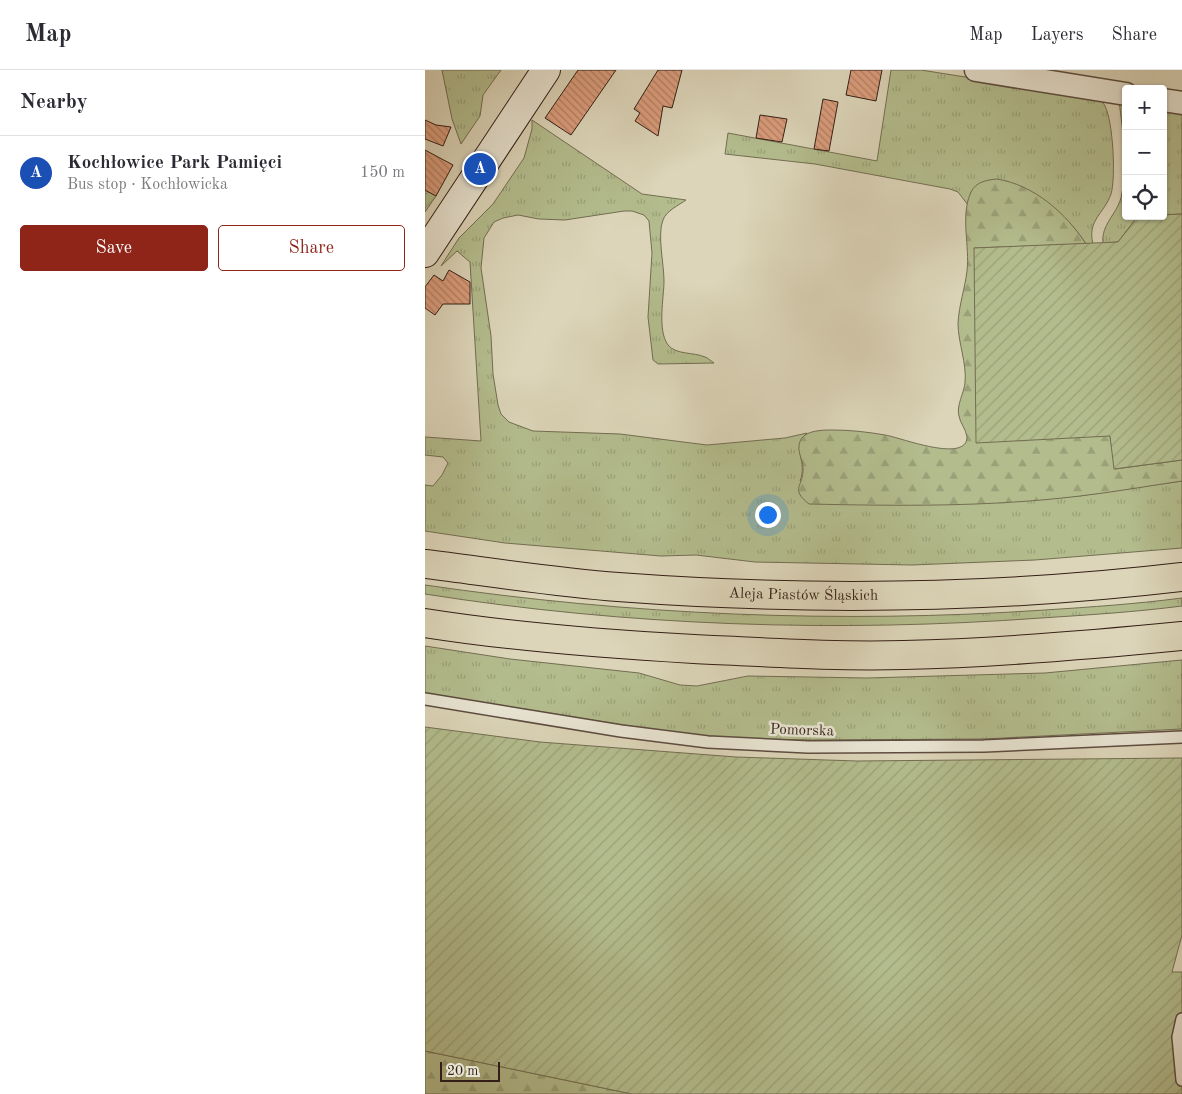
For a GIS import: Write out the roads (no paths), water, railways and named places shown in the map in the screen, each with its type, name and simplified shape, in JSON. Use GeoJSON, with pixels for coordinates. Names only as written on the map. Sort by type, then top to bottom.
{"type":"FeatureCollection","features":[{"type":"Feature","properties":{"kind":"highway","name":"Aleja Piastów Śląskich"},"geometry":{"type":"LineString","coordinates":[[425,564],[617,587],[740,594],[836,596],[916,596],[1048,589],[1182,576]]}},
{"type":"Feature","properties":{"kind":"highway"},"geometry":{"type":"LineString","coordinates":[[425,623],[525,637],[617,645],[809,654],[904,655],[1031,648],[1182,636]]}},
{"type":"Feature","properties":{"kind":"street"},"geometry":{"type":"LineString","coordinates":[[425,253],[546,70]]}},
{"type":"Feature","properties":{"kind":"street"},"geometry":{"type":"LineString","coordinates":[[976,70],[1122,93]]}},
{"type":"Feature","properties":{"kind":"street"},"geometry":{"type":"LineString","coordinates":[[1167,101],[1182,103]]}},
{"type":"Feature","properties":{"kind":"lane","name":"Pomorska"},"geometry":{"type":"LineString","coordinates":[[425,699],[621,732],[708,742],[808,747],[984,746],[1182,738]]}},
{"type":"Feature","properties":{"kind":"lane"},"geometry":{"type":"LineString","coordinates":[[1182,1019],[1178,1037],[1182,1080]]}},
{"type":"Feature","properties":{"kind":"place","name":"Kochłowice Park Pamięci"},"geometry":{"type":"Point","coordinates":[480,169]}}]}
